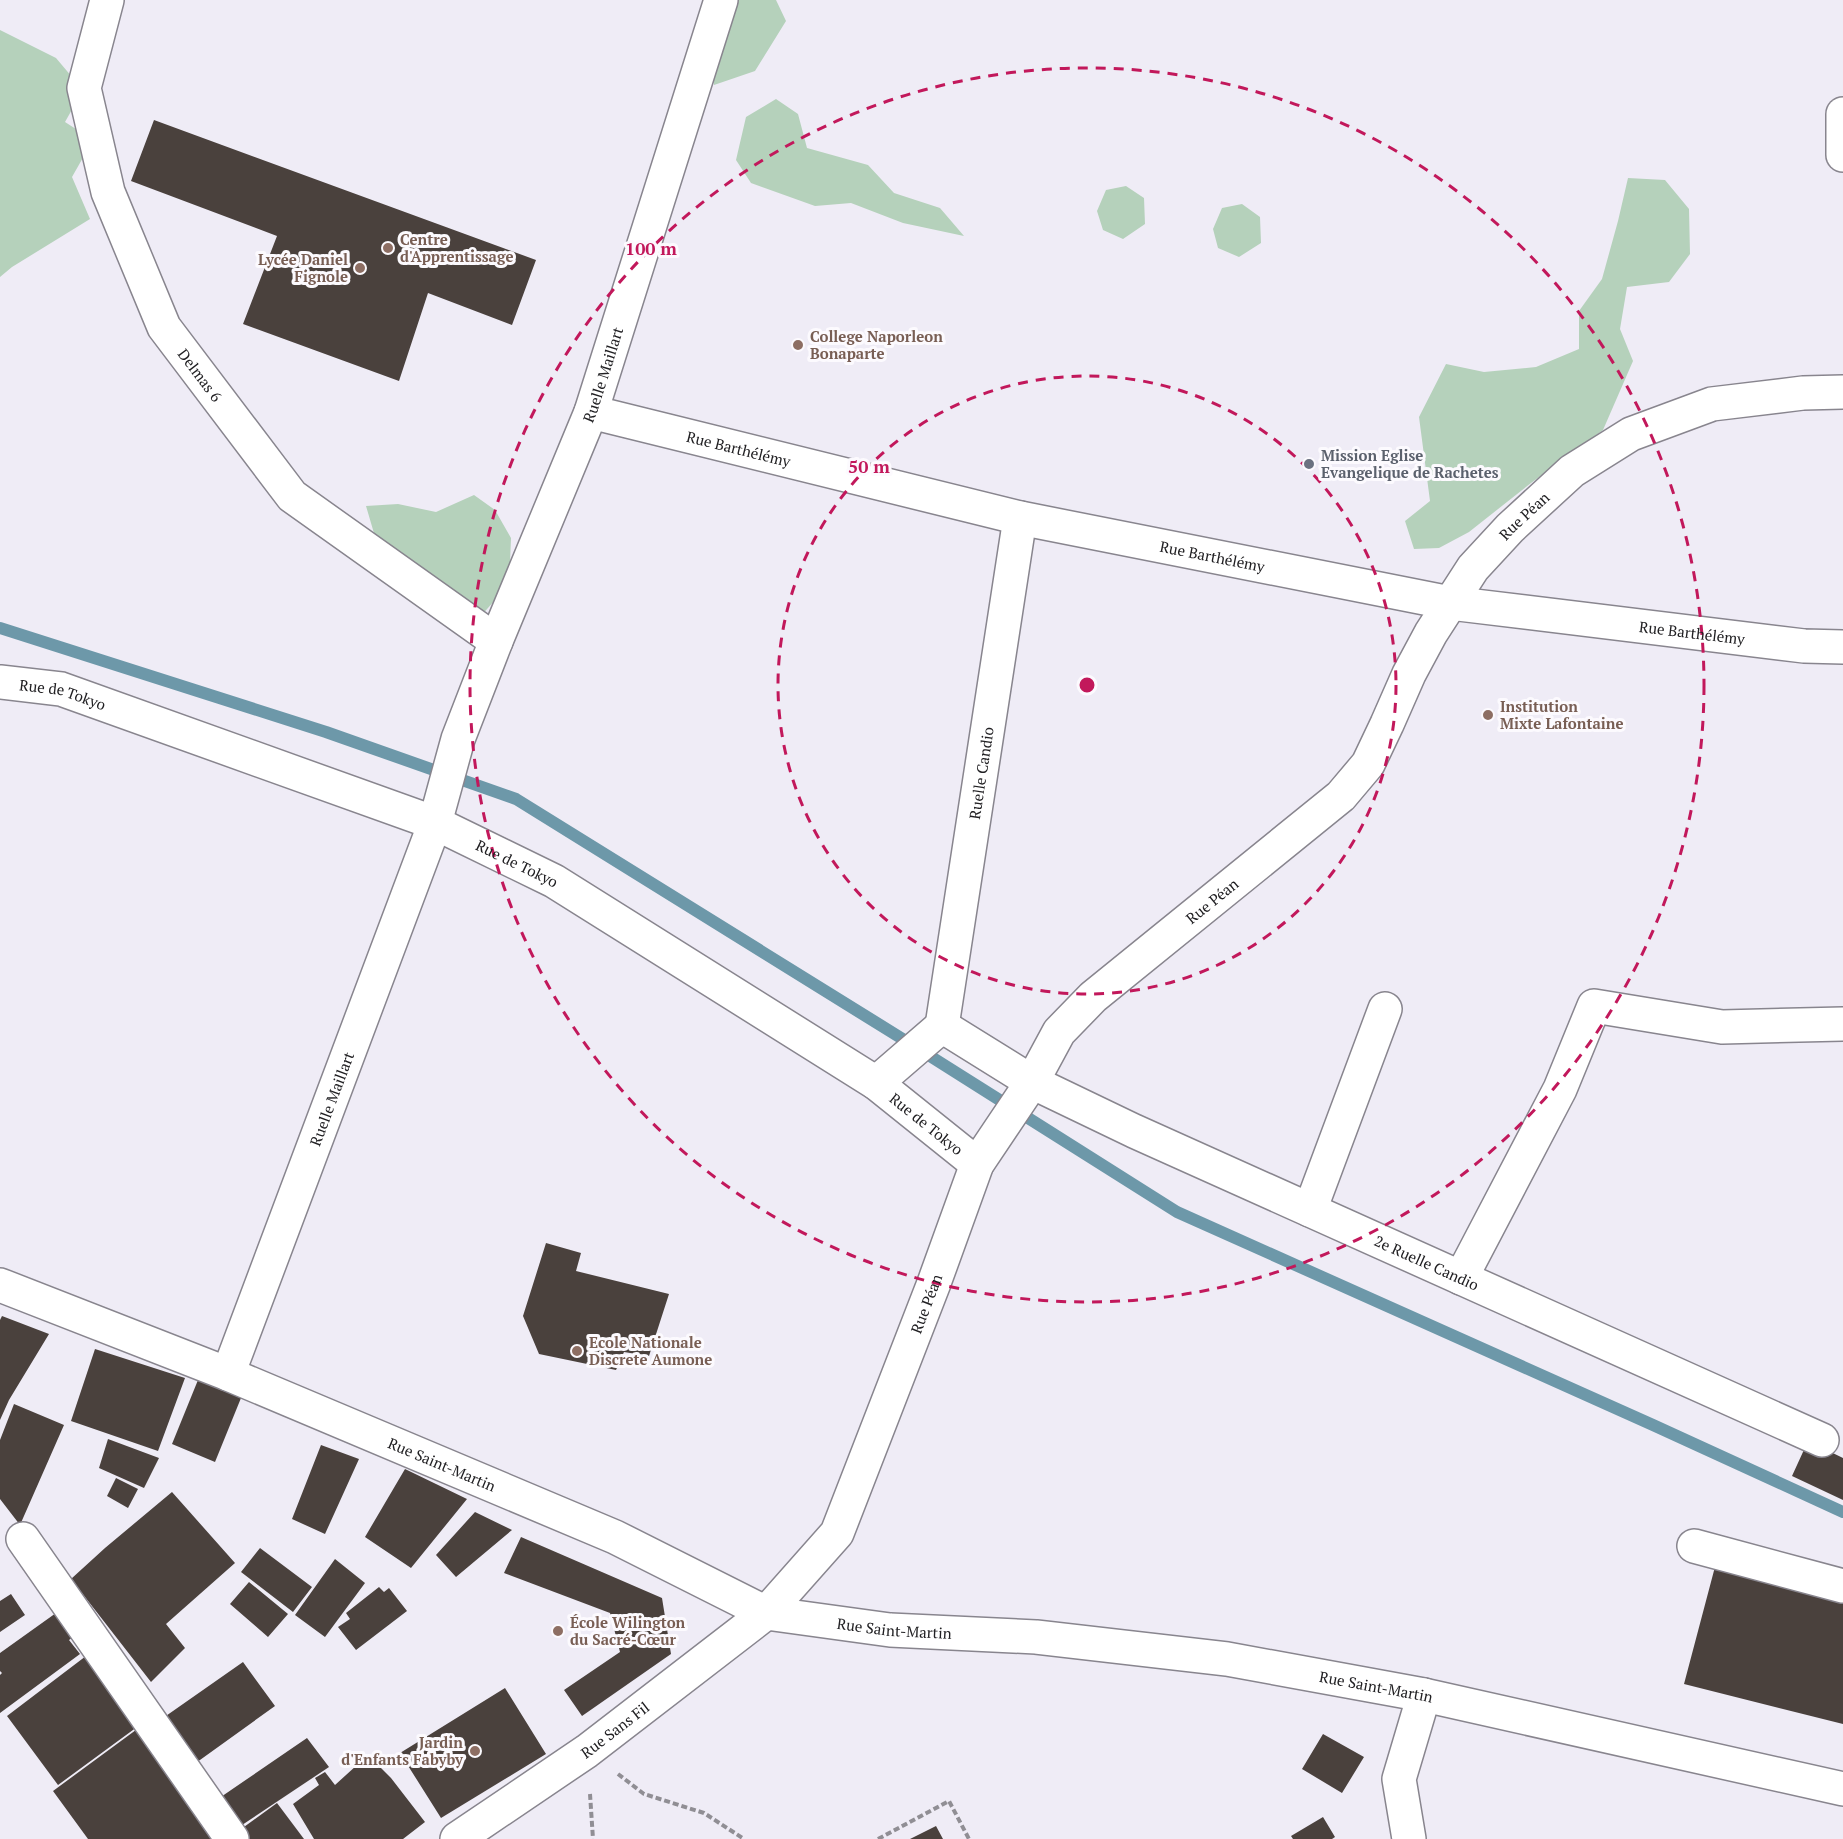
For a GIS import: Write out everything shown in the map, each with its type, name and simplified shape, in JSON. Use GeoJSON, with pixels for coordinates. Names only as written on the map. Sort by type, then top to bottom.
{"type":"FeatureCollection","features":[{"type":"Feature","properties":{"kind":"street","name":"Delmas 6"},"geometry":{"type":"LineString","coordinates":[[107,0],[84,88],[108,192],[164,327],[292,496],[496,642]]}},
{"type":"Feature","properties":{"kind":"street","name":"Ruelle Maillart"},"geometry":{"type":"LineString","coordinates":[[228,1374],[435,823],[458,739],[591,412],[722,0]]}},
{"type":"Feature","properties":{"kind":"street"},"geometry":{"type":"LineString","coordinates":[[1843,114],[1843,155]]}},
{"type":"Feature","properties":{"kind":"street","name":"Rue Péan"},"geometry":{"type":"LineString","coordinates":[[766,1613],[837,1533],[934,1283],[977,1164],[1032,1082],[1059,1032],[1093,997],[1341,796],[1368,764],[1409,674],[1473,568],[1510,528],[1572,471],[1632,434],[1712,404],[1803,393],[1843,392]]}},
{"type":"Feature","properties":{"kind":"street","name":"Rue Barthélémy"},"geometry":{"type":"LineString","coordinates":[[591,412],[1020,518],[1450,603],[1804,646],[1843,647]]}},
{"type":"Feature","properties":{"kind":"street","name":"Ruelle Candio"},"geometry":{"type":"LineString","coordinates":[[942,1026],[1020,518]]}},
{"type":"Feature","properties":{"kind":"street","name":"Rue de Tokyo"},"geometry":{"type":"LineString","coordinates":[[0,682],[61,689],[435,823],[554,880],[876,1083],[977,1164]]}},
{"type":"Feature","properties":{"kind":"street"},"geometry":{"type":"LineString","coordinates":[[1461,1278],[1560,1089],[1594,1005],[1722,1027],[1843,1024]]}},
{"type":"Feature","properties":{"kind":"street"},"geometry":{"type":"LineString","coordinates":[[1310,1210],[1385,1009]]}},
{"type":"Feature","properties":{"kind":"street"},"geometry":{"type":"LineString","coordinates":[[876,1083],[942,1026]]}},
{"type":"Feature","properties":{"kind":"street","name":"2e Ruelle Candio"},"geometry":{"type":"LineString","coordinates":[[942,1026],[1032,1082],[1134,1131],[1822,1440]]}},
{"type":"Feature","properties":{"kind":"street","name":"Rue Saint-Martin"},"geometry":{"type":"LineString","coordinates":[[0,1285],[228,1374],[615,1537],[766,1613],[890,1630],[1036,1637],[1227,1659],[1424,1695],[1843,1789]]}},
{"type":"Feature","properties":{"kind":"street"},"geometry":{"type":"LineString","coordinates":[[23,1539],[232,1839]]}},
{"type":"Feature","properties":{"kind":"street"},"geometry":{"type":"LineString","coordinates":[[1694,1546],[1843,1586]]}},
{"type":"Feature","properties":{"kind":"street","name":"Rue Sans Fil"},"geometry":{"type":"LineString","coordinates":[[457,1839],[587,1751],[766,1613]]}},
{"type":"Feature","properties":{"kind":"street"},"geometry":{"type":"LineString","coordinates":[[1408,1839],[1399,1779],[1424,1695]]}},
{"type":"Feature","properties":{"kind":"path"},"geometry":{"type":"LineString","coordinates":[[587,1751],[644,1794],[704,1814],[744,1839]]}},
{"type":"Feature","properties":{"kind":"path"},"geometry":{"type":"LineString","coordinates":[[878,1839],[949,1800],[969,1839]]}},
{"type":"Feature","properties":{"kind":"green space"},"geometry":{"type":"Polygon","coordinates":[[[732,0],[776,0],[786,21],[755,71],[714,85],[712,66],[732,0]]]}},
{"type":"Feature","properties":{"kind":"green space"},"geometry":{"type":"Polygon","coordinates":[[[0,30],[56,58],[83,90],[65,122],[93,140],[72,177],[90,219],[12,267],[0,277],[0,30]]]}},
{"type":"Feature","properties":{"kind":"green space"},"geometry":{"type":"Polygon","coordinates":[[[776,99],[798,114],[807,148],[868,165],[894,193],[940,208],[964,236],[903,223],[851,203],[815,206],[751,183],[736,160],[746,117],[776,99]]]}},
{"type":"Feature","properties":{"kind":"green space"},"geometry":{"type":"Polygon","coordinates":[[[1628,178],[1665,180],[1689,209],[1690,254],[1669,282],[1627,287],[1620,329],[1633,361],[1603,430],[1469,532],[1439,548],[1414,549],[1405,521],[1430,501],[1419,417],[1446,364],[1484,372],[1536,367],[1579,349],[1579,311],[1602,279],[1628,178]]]}},
{"type":"Feature","properties":{"kind":"green space"},"geometry":{"type":"Polygon","coordinates":[[[1126,186],[1144,198],[1145,224],[1123,239],[1103,230],[1097,211],[1106,190],[1126,186]]]}},
{"type":"Feature","properties":{"kind":"green space"},"geometry":{"type":"Polygon","coordinates":[[[1242,204],[1260,217],[1261,243],[1239,257],[1218,248],[1213,229],[1222,208],[1242,204]]]}},
{"type":"Feature","properties":{"kind":"green space"},"geometry":{"type":"Polygon","coordinates":[[[474,495],[495,510],[511,538],[510,563],[495,600],[480,617],[376,540],[366,506],[398,504],[436,512],[474,495]]]}},
{"type":"Feature","properties":{"kind":"building","name":"Centre d'Apprentissage"},"geometry":{"type":"Polygon","coordinates":[[[154,120],[536,260],[512,325],[428,293],[399,381],[243,324],[277,236],[131,181],[154,120]]]}},
{"type":"Feature","properties":{"kind":"building"},"geometry":{"type":"Polygon","coordinates":[[[546,1243],[581,1253],[576,1271],[669,1294],[649,1356],[624,1352],[616,1370],[539,1354],[523,1316],[546,1243]]]}},
{"type":"Feature","properties":{"kind":"building"},"geometry":{"type":"Polygon","coordinates":[[[2,1316],[49,1334],[9,1400],[0,1420],[0,1320],[2,1316]]]}},
{"type":"Feature","properties":{"kind":"building"},"geometry":{"type":"Polygon","coordinates":[[[95,1349],[185,1378],[158,1451],[71,1421],[95,1349]]]}},
{"type":"Feature","properties":{"kind":"building"},"geometry":{"type":"Polygon","coordinates":[[[198,1380],[241,1398],[215,1462],[172,1444],[198,1380]]]}},
{"type":"Feature","properties":{"kind":"building"},"geometry":{"type":"Polygon","coordinates":[[[14,1404],[64,1425],[20,1525],[0,1499],[0,1440],[14,1404]]]}},
{"type":"Feature","properties":{"kind":"building"},"geometry":{"type":"Polygon","coordinates":[[[108,1439],[159,1458],[144,1488],[99,1468],[108,1439]]]}},
{"type":"Feature","properties":{"kind":"building"},"geometry":{"type":"Polygon","coordinates":[[[1808,1441],[1843,1458],[1843,1500],[1792,1476],[1808,1441]]]}},
{"type":"Feature","properties":{"kind":"building"},"geometry":{"type":"Polygon","coordinates":[[[321,1445],[359,1459],[325,1534],[292,1519],[321,1445]]]}},
{"type":"Feature","properties":{"kind":"building"},"geometry":{"type":"Polygon","coordinates":[[[405,1469],[467,1499],[411,1568],[365,1537],[405,1469]]]}},
{"type":"Feature","properties":{"kind":"building"},"geometry":{"type":"Polygon","coordinates":[[[116,1478],[138,1489],[128,1508],[107,1496],[116,1478]]]}},
{"type":"Feature","properties":{"kind":"building"},"geometry":{"type":"Polygon","coordinates":[[[172,1492],[235,1563],[166,1624],[185,1648],[151,1682],[71,1579],[172,1492]]]}},
{"type":"Feature","properties":{"kind":"building"},"geometry":{"type":"Polygon","coordinates":[[[475,1512],[512,1530],[456,1577],[436,1555],[475,1512]]]}},
{"type":"Feature","properties":{"kind":"building"},"geometry":{"type":"Polygon","coordinates":[[[521,1537],[662,1598],[671,1654],[582,1716],[564,1690],[620,1652],[610,1613],[504,1573],[521,1537]]]}},
{"type":"Feature","properties":{"kind":"building"},"geometry":{"type":"Polygon","coordinates":[[[260,1548],[312,1587],[293,1612],[241,1572],[260,1548]]]}},
{"type":"Feature","properties":{"kind":"building"},"geometry":{"type":"Polygon","coordinates":[[[335,1559],[365,1583],[325,1637],[295,1615],[335,1559]]]}},
{"type":"Feature","properties":{"kind":"building"},"geometry":{"type":"Polygon","coordinates":[[[1716,1563],[1843,1595],[1843,1724],[1684,1684],[1716,1563]]]}},
{"type":"Feature","properties":{"kind":"building"},"geometry":{"type":"Polygon","coordinates":[[[249,1582],[288,1614],[268,1637],[230,1604],[249,1582]]]}},
{"type":"Feature","properties":{"kind":"building"},"geometry":{"type":"Polygon","coordinates":[[[379,1587],[384,1592],[389,1588],[407,1611],[356,1650],[338,1627],[350,1619],[346,1613],[379,1587]]]}},
{"type":"Feature","properties":{"kind":"building"},"geometry":{"type":"Polygon","coordinates":[[[11,1594],[25,1615],[0,1632],[0,1601],[11,1594]]]}},
{"type":"Feature","properties":{"kind":"building"},"geometry":{"type":"Polygon","coordinates":[[[56,1613],[73,1637],[69,1640],[80,1654],[0,1713],[0,1675],[2,1673],[0,1653],[56,1613]]]}},
{"type":"Feature","properties":{"kind":"building"},"geometry":{"type":"Polygon","coordinates":[[[86,1656],[137,1727],[58,1785],[7,1716],[86,1656]]]}},
{"type":"Feature","properties":{"kind":"building"},"geometry":{"type":"Polygon","coordinates":[[[243,1662],[275,1706],[193,1765],[163,1718],[243,1662]]]}},
{"type":"Feature","properties":{"kind":"building"},"geometry":{"type":"Polygon","coordinates":[[[505,1688],[546,1754],[441,1818],[400,1753],[505,1688]]]}},
{"type":"Feature","properties":{"kind":"building"},"geometry":{"type":"Polygon","coordinates":[[[140,1727],[222,1839],[88,1839],[53,1791],[140,1727]]]}},
{"type":"Feature","properties":{"kind":"building"},"geometry":{"type":"Polygon","coordinates":[[[1323,1734],[1364,1757],[1342,1793],[1302,1769],[1323,1734]]]}},
{"type":"Feature","properties":{"kind":"building"},"geometry":{"type":"Polygon","coordinates":[[[307,1738],[329,1767],[236,1829],[215,1801],[307,1738]]]}},
{"type":"Feature","properties":{"kind":"building"},"geometry":{"type":"Polygon","coordinates":[[[368,1755],[391,1778],[425,1822],[403,1839],[314,1839],[293,1804],[319,1785],[315,1778],[325,1772],[335,1785],[368,1755]]]}},
{"type":"Feature","properties":{"kind":"building"},"geometry":{"type":"Polygon","coordinates":[[[277,1803],[304,1839],[243,1839],[237,1832],[277,1803]]]}},
{"type":"Feature","properties":{"kind":"building"},"geometry":{"type":"Polygon","coordinates":[[[1323,1817],[1335,1837],[1332,1839],[1293,1839],[1291,1836],[1323,1817]]]}},
{"type":"Feature","properties":{"kind":"building"},"geometry":{"type":"Polygon","coordinates":[[[936,1826],[943,1839],[910,1839],[936,1826]]]}},
{"type":"Feature","properties":{"kind":"waterway"},"geometry":{"type":"LineString","coordinates":[[0,628],[326,732],[516,799],[1177,1212],[1843,1512]]}},
{"type":"Feature","properties":{"kind":"place","name":"Centre d'Apprentissage"},"geometry":{"type":"Point","coordinates":[388,248]}},
{"type":"Feature","properties":{"kind":"place","name":"Lycée Daniel Fignole"},"geometry":{"type":"Point","coordinates":[360,268]}},
{"type":"Feature","properties":{"kind":"place","name":"College Naporleon Bonaparte"},"geometry":{"type":"Point","coordinates":[798,345]}},
{"type":"Feature","properties":{"kind":"place","name":"Mission Eglise Evangelique de Rachetes"},"geometry":{"type":"Point","coordinates":[1309,464]}},
{"type":"Feature","properties":{"kind":"place","name":"Institution Mixte Lafontaine"},"geometry":{"type":"Point","coordinates":[1488,715]}},
{"type":"Feature","properties":{"kind":"place","name":"Ecole Nationale Discrete Aumone"},"geometry":{"type":"Point","coordinates":[577,1351]}},
{"type":"Feature","properties":{"kind":"place","name":"École Wilington du Sacré-Cœur"},"geometry":{"type":"Point","coordinates":[558,1631]}},
{"type":"Feature","properties":{"kind":"place","name":"Jardin d'Enfants Fabyby"},"geometry":{"type":"Point","coordinates":[475,1751]}}]}
